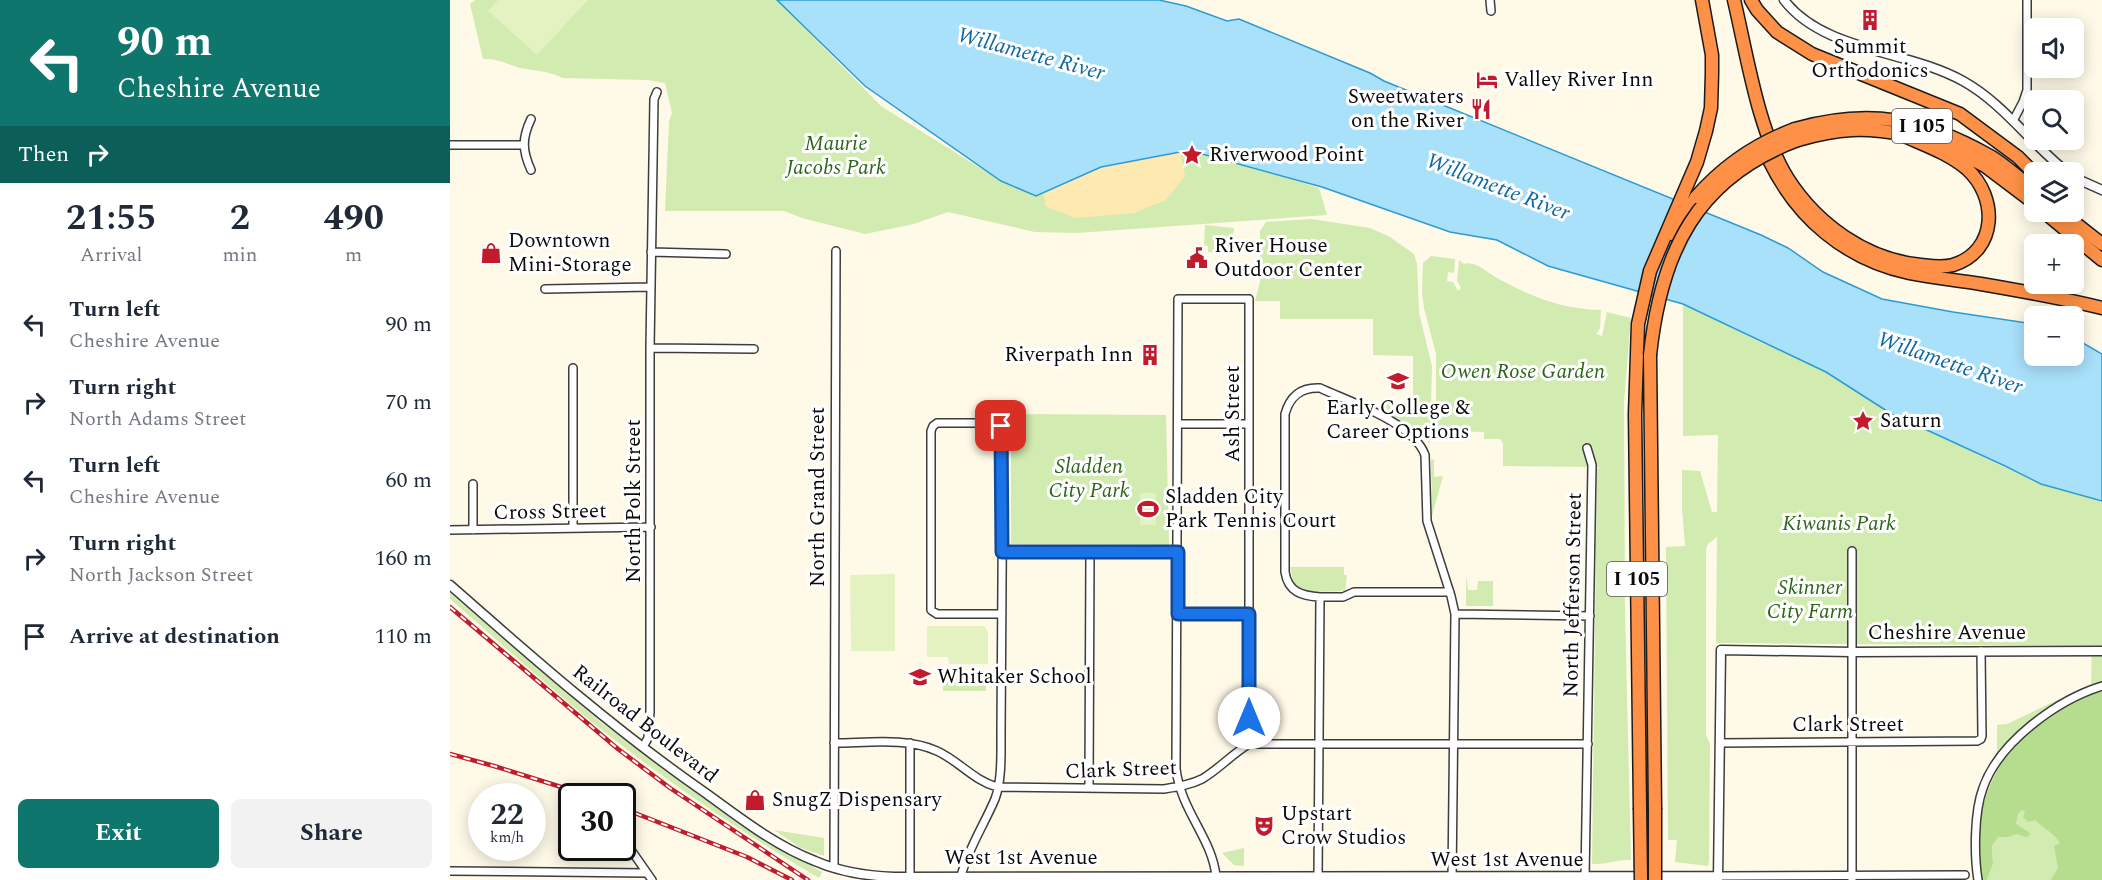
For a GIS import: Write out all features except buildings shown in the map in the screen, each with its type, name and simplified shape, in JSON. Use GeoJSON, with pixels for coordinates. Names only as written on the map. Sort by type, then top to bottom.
{"type":"FeatureCollection","features":[{"type":"Feature","properties":{"kind":"highway"},"geometry":{"type":"LineString","coordinates":[[1637,350],[1638,324],[1650,272],[1697,162],[1706,131],[1712,92],[1712,55],[1702,0]]}},
{"type":"Feature","properties":{"kind":"highway"},"geometry":{"type":"LineString","coordinates":[[1726,0],[1757,131],[1764,150],[1785,191],[1823,233],[1867,259],[1909,273],[2049,295],[2102,308]]}},
{"type":"Feature","properties":{"kind":"highway"},"geometry":{"type":"LineString","coordinates":[[1734,0],[1764,124],[1775,156],[1802,200],[1858,246],[1885,257],[1910,264],[1935,267],[1959,262],[1978,247],[1989,226],[1988,200],[1982,186],[1966,168],[1939,151],[1898,133]]}},
{"type":"Feature","properties":{"kind":"highway"},"geometry":{"type":"LineString","coordinates":[[1751,0],[1777,32],[1812,54],[1960,114],[2024,163]]}},
{"type":"Feature","properties":{"kind":"highway","name":"I 105"},"geometry":{"type":"LineString","coordinates":[[1655,880],[1649,388],[1655,314],[1674,252],[1692,219],[1716,190],[1736,173],[1796,134],[1825,121],[1860,117],[1904,121],[1943,132],[1991,157],[2024,182]]}},
{"type":"Feature","properties":{"kind":"highway","name":"I 105"},"geometry":{"type":"LineString","coordinates":[[1641,880],[1635,414],[1637,350],[1654,275],[1671,236],[1696,197],[1716,177],[1746,153],[1772,138],[1796,134],[1860,129],[1898,133],[1939,143],[1985,166],[2024,195]]}},
{"type":"Feature","properties":{"kind":"highway"},"geometry":{"type":"LineString","coordinates":[[2056,222],[2102,260]]}},
{"type":"Feature","properties":{"kind":"highway"},"geometry":{"type":"LineString","coordinates":[[2075,222],[2102,242]]}},
{"type":"Feature","properties":{"kind":"highway"},"geometry":{"type":"LineString","coordinates":[[2083,222],[2102,242]]}},
{"type":"Feature","properties":{"kind":"street"},"geometry":{"type":"LineString","coordinates":[[1490,0],[1491,11]]}},
{"type":"Feature","properties":{"kind":"street"},"geometry":{"type":"LineString","coordinates":[[1784,0],[1817,28],[1842,39],[1926,65],[1962,80],[2013,121],[2056,162]]}},
{"type":"Feature","properties":{"kind":"street"},"geometry":{"type":"LineString","coordinates":[[2013,121],[2027,90],[2027,0]]}},
{"type":"Feature","properties":{"kind":"street","name":"North Polk Street"},"geometry":{"type":"LineString","coordinates":[[643,747],[648,738],[650,712],[651,252],[654,99],[657,92]]}},
{"type":"Feature","properties":{"kind":"street"},"geometry":{"type":"LineString","coordinates":[[531,119],[524,135],[523,145],[531,170]]}},
{"type":"Feature","properties":{"kind":"street"},"geometry":{"type":"LineString","coordinates":[[450,146],[523,145]]}},
{"type":"Feature","properties":{"kind":"street"},"geometry":{"type":"LineString","coordinates":[[2084,182],[2102,190]]}},
{"type":"Feature","properties":{"kind":"street","name":"North Grand Street"},"geometry":{"type":"LineString","coordinates":[[834,868],[836,251]]}},
{"type":"Feature","properties":{"kind":"street"},"geometry":{"type":"LineString","coordinates":[[651,252],[726,254]]}},
{"type":"Feature","properties":{"kind":"street"},"geometry":{"type":"LineString","coordinates":[[545,289],[651,287]]}},
{"type":"Feature","properties":{"kind":"street","name":"Ash Street"},"geometry":{"type":"LineString","coordinates":[[1178,424],[1178,300],[1249,300],[1249,744]]}},
{"type":"Feature","properties":{"kind":"street"},"geometry":{"type":"LineString","coordinates":[[650,348],[754,349]]}},
{"type":"Feature","properties":{"kind":"street"},"geometry":{"type":"LineString","coordinates":[[573,368],[573,528]]}},
{"type":"Feature","properties":{"kind":"street"},"geometry":{"type":"LineString","coordinates":[[1450,592],[1354,592],[1343,597],[1320,597],[1306,596],[1288,584],[1285,572],[1285,414],[1296,394],[1302,390],[1320,388],[1380,414],[1407,432],[1422,446],[1426,463],[1427,521],[1450,592],[1455,614],[1452,879]]}},
{"type":"Feature","properties":{"kind":"street"},"geometry":{"type":"LineString","coordinates":[[961,876],[964,863],[996,797],[1001,760],[1002,614],[1002,552],[1001,426],[995,423],[938,423],[931,431],[931,607],[937,614],[1002,614]]}},
{"type":"Feature","properties":{"kind":"street"},"geometry":{"type":"LineString","coordinates":[[1216,876],[1212,857],[1178,787],[1176,769],[1178,424],[1249,424]]}},
{"type":"Feature","properties":{"kind":"street","name":"North Jefferson Street"},"geometry":{"type":"LineString","coordinates":[[1585,879],[1592,465],[1587,448]]}},
{"type":"Feature","properties":{"kind":"street"},"geometry":{"type":"LineString","coordinates":[[472,530],[473,484]]}},
{"type":"Feature","properties":{"kind":"street","name":"Cross Street"},"geometry":{"type":"LineString","coordinates":[[450,530],[651,527]]}},
{"type":"Feature","properties":{"kind":"street"},"geometry":{"type":"LineString","coordinates":[[1852,551],[1852,878]]}},
{"type":"Feature","properties":{"kind":"street"},"geometry":{"type":"LineString","coordinates":[[1002,552],[1178,552]]}},
{"type":"Feature","properties":{"kind":"street"},"geometry":{"type":"LineString","coordinates":[[1089,788],[1090,552]]}},
{"type":"Feature","properties":{"kind":"street","name":"Railroad Boulevard"},"geometry":{"type":"LineString","coordinates":[[450,585],[575,693],[710,797],[796,853],[834,868]]}},
{"type":"Feature","properties":{"kind":"street"},"geometry":{"type":"LineString","coordinates":[[1318,878],[1320,597]]}},
{"type":"Feature","properties":{"kind":"street"},"geometry":{"type":"LineString","coordinates":[[1178,614],[1249,614]]}},
{"type":"Feature","properties":{"kind":"street"},"geometry":{"type":"LineString","coordinates":[[1455,614],[1590,616]]}},
{"type":"Feature","properties":{"kind":"street","name":"Cheshire Avenue"},"geometry":{"type":"LineString","coordinates":[[1720,743],[1721,650],[2102,651]]}},
{"type":"Feature","properties":{"kind":"street","name":"Clark Street"},"geometry":{"type":"LineString","coordinates":[[1720,743],[1977,741],[1982,735],[1981,651]]}},
{"type":"Feature","properties":{"kind":"street"},"geometry":{"type":"LineString","coordinates":[[1978,880],[1979,804],[1983,787],[1992,771],[2003,754],[2018,738],[2055,707],[2076,695],[2102,686]]}},
{"type":"Feature","properties":{"kind":"street","name":"Clark Street"},"geometry":{"type":"LineString","coordinates":[[834,743],[910,743],[925,746],[939,752],[985,784],[997,787],[1164,789],[1178,787],[1202,778],[1249,744]]}},
{"type":"Feature","properties":{"kind":"street"},"geometry":{"type":"LineString","coordinates":[[910,743],[910,878]]}},
{"type":"Feature","properties":{"kind":"street"},"geometry":{"type":"LineString","coordinates":[[1718,878],[1720,743]]}},
{"type":"Feature","properties":{"kind":"street"},"geometry":{"type":"LineString","coordinates":[[1249,744],[1588,744]]}},
{"type":"Feature","properties":{"kind":"street"},"geometry":{"type":"LineString","coordinates":[[636,857],[652,880]]}},
{"type":"Feature","properties":{"kind":"street","name":"West 1st Avenue"},"geometry":{"type":"LineString","coordinates":[[834,868],[857,874],[910,878],[1216,876],[1236,878],[1585,879],[1852,878],[1965,875]]}},
{"type":"Feature","properties":{"kind":"street"},"geometry":{"type":"LineString","coordinates":[[450,871],[647,873]]}},
{"type":"Feature","properties":{"kind":"green space","name":"Maurie Jacobs Park"},"geometry":{"type":"Polygon","coordinates":[[[475,0],[777,0],[881,106],[1001,181],[1036,196],[1180,152],[1209,153],[1319,188],[1327,215],[1077,233],[1035,232],[948,212],[914,224],[865,234],[802,218],[784,211],[665,211],[669,121],[672,113],[665,83],[647,80],[563,78],[497,60],[483,59],[470,4],[475,0]]]}},
{"type":"Feature","properties":{"kind":"green space"},"geometry":{"type":"Polygon","coordinates":[[[498,0],[588,0],[537,55],[488,11],[498,0]]]}},
{"type":"Feature","properties":{"kind":"green space"},"geometry":{"type":"Polygon","coordinates":[[[1311,219],[1370,228],[1390,237],[1414,254],[1417,264],[1419,313],[1432,366],[1430,444],[1422,434],[1380,407],[1381,402],[1413,402],[1413,356],[1373,355],[1373,319],[1280,319],[1280,301],[1255,301],[1260,282],[1260,231],[1266,222],[1311,219]]]}},
{"type":"Feature","properties":{"kind":"green space"},"geometry":{"type":"Polygon","coordinates":[[[1205,225],[1234,228],[1231,254],[1208,252],[1208,246],[1204,245],[1205,225]]]}},
{"type":"Feature","properties":{"kind":"green space","name":"Owen Rose Garden"},"geometry":{"type":"Polygon","coordinates":[[[1431,256],[1455,259],[1454,273],[1448,272],[1447,281],[1453,282],[1458,291],[1461,288],[1457,281],[1459,260],[1464,264],[1477,265],[1510,285],[1547,301],[1601,310],[1600,328],[1596,334],[1602,336],[1607,312],[1631,318],[1624,401],[1625,612],[1631,860],[1592,864],[1597,469],[1600,467],[1503,466],[1503,443],[1500,439],[1484,439],[1484,432],[1436,431],[1436,354],[1422,293],[1423,263],[1431,256]]]}},
{"type":"Feature","properties":{"kind":"green space"},"geometry":{"type":"Polygon","coordinates":[[[1683,304],[1762,343],[1798,357],[1890,413],[2004,467],[2041,484],[2102,501],[2102,880],[1987,880],[1993,864],[1992,846],[1997,838],[1997,725],[2007,724],[2091,684],[2092,646],[1716,643],[1717,537],[1708,544],[1706,549],[1706,735],[1710,744],[1709,861],[1708,866],[1675,862],[1677,840],[1668,840],[1666,547],[1685,546],[1682,470],[1700,471],[1712,512],[1717,512],[1718,435],[1683,436],[1683,304]]]}},
{"type":"Feature","properties":{"kind":"green space","name":"Sladden City Park"},"geometry":{"type":"Polygon","coordinates":[[[1011,414],[1166,415],[1169,545],[1011,544],[1011,414]]]}},
{"type":"Feature","properties":{"kind":"green space"},"geometry":{"type":"Polygon","coordinates":[[[1434,459],[1434,477],[1443,476],[1432,516],[1431,460],[1434,459]]]}},
{"type":"Feature","properties":{"kind":"green space","name":"Sladden City Park Tennis Court"},"geometry":{"type":"Polygon","coordinates":[[[1140,493],[1156,493],[1156,525],[1140,525],[1140,493]]]}},
{"type":"Feature","properties":{"kind":"green space"},"geometry":{"type":"Polygon","coordinates":[[[1290,567],[1344,567],[1344,575],[1347,575],[1345,591],[1309,592],[1294,585],[1290,567]]]}},
{"type":"Feature","properties":{"kind":"green space"},"geometry":{"type":"Polygon","coordinates":[[[895,574],[895,651],[851,651],[850,575],[895,574]]]}},
{"type":"Feature","properties":{"kind":"green space"},"geometry":{"type":"Polygon","coordinates":[[[1466,575],[1468,590],[1477,590],[1478,581],[1493,581],[1493,606],[1466,606],[1466,575]]]}},
{"type":"Feature","properties":{"kind":"green space"},"geometry":{"type":"Polygon","coordinates":[[[450,593],[603,724],[741,826],[822,872],[819,878],[727,820],[610,736],[450,599],[450,593]]]}},
{"type":"Feature","properties":{"kind":"green space"},"geometry":{"type":"Polygon","coordinates":[[[927,626],[984,626],[988,632],[988,664],[949,664],[948,657],[927,657],[927,626]]]}},
{"type":"Feature","properties":{"kind":"green space"},"geometry":{"type":"Polygon","coordinates":[[[943,675],[986,675],[986,691],[943,691],[943,675]]]}},
{"type":"Feature","properties":{"kind":"green space"},"geometry":{"type":"Polygon","coordinates":[[[2102,689],[2102,880],[2051,880],[2058,868],[2054,846],[2060,843],[2035,820],[2028,822],[2023,817],[2025,812],[2022,810],[2018,814],[2016,824],[2030,833],[2029,836],[2017,834],[1998,837],[1992,846],[1993,864],[1987,880],[1982,880],[1980,828],[1982,811],[1988,790],[1998,770],[2026,735],[2043,720],[2082,697],[2102,689]]]}},
{"type":"Feature","properties":{"kind":"green space"},"geometry":{"type":"Polygon","coordinates":[[[774,830],[824,838],[824,856],[799,847],[774,830]]]}},
{"type":"Feature","properties":{"kind":"green space"},"geometry":{"type":"Polygon","coordinates":[[[1244,848],[1244,866],[1234,865],[1222,853],[1244,848]]]}},
{"type":"Feature","properties":{"kind":"sand"},"geometry":{"type":"Polygon","coordinates":[[[1180,152],[1185,176],[1166,200],[1134,213],[1075,218],[1045,206],[1044,193],[1101,167],[1180,152]]]}},
{"type":"Feature","properties":{"kind":"water","name":"Willamette River"},"geometry":{"type":"Polygon","coordinates":[[[777,0],[1159,0],[1186,6],[1227,21],[1239,19],[1370,73],[1384,81],[1761,235],[1788,248],[1823,272],[1882,299],[2024,323],[2024,366],[2084,366],[2084,343],[2102,354],[2102,501],[2041,484],[1890,413],[1826,372],[1683,304],[1548,266],[1497,240],[1450,232],[1322,187],[1195,152],[1180,152],[1101,167],[1036,196],[1001,181],[865,86],[777,0]]]}},
{"type":"Feature","properties":{"kind":"railway"},"geometry":{"type":"LineString","coordinates":[[450,607],[618,749],[670,788],[808,880]]}},
{"type":"Feature","properties":{"kind":"railway"},"geometry":{"type":"LineString","coordinates":[[450,754],[558,786]]}},
{"type":"Feature","properties":{"kind":"railway"},"geometry":{"type":"LineString","coordinates":[[636,813],[747,857],[792,880]]}},
{"type":"Feature","properties":{"kind":"place","name":"Summit Orthodonics"},"geometry":{"type":"Point","coordinates":[1870,20]}},
{"type":"Feature","properties":{"kind":"place","name":"Valley River Inn"},"geometry":{"type":"Point","coordinates":[1487,80]}},
{"type":"Feature","properties":{"kind":"place","name":"Sweetwaters on the River"},"geometry":{"type":"Point","coordinates":[1481,109]}},
{"type":"Feature","properties":{"kind":"place","name":"Riverwood Point"},"geometry":{"type":"Point","coordinates":[1192,155]}},
{"type":"Feature","properties":{"kind":"place","name":"Downtown Mini-Storage"},"geometry":{"type":"Point","coordinates":[491,253]}},
{"type":"Feature","properties":{"kind":"place","name":"River House Outdoor Center"},"geometry":{"type":"Point","coordinates":[1197,258]}},
{"type":"Feature","properties":{"kind":"place","name":"Riverpath Inn"},"geometry":{"type":"Point","coordinates":[1150,355]}},
{"type":"Feature","properties":{"kind":"place","name":"Early College & Career Options"},"geometry":{"type":"Point","coordinates":[1398,381]}},
{"type":"Feature","properties":{"kind":"place","name":"Saturn"},"geometry":{"type":"Point","coordinates":[1863,421]}},
{"type":"Feature","properties":{"kind":"place","name":"Sladden City Park Tennis Court"},"geometry":{"type":"Point","coordinates":[1148,509]}},
{"type":"Feature","properties":{"kind":"place","name":"Whitaker School"},"geometry":{"type":"Point","coordinates":[920,677]}},
{"type":"Feature","properties":{"kind":"place","name":"SnugZ Dispensary"},"geometry":{"type":"Point","coordinates":[755,800]}},
{"type":"Feature","properties":{"kind":"place","name":"Upstart Crow Studios"},"geometry":{"type":"Point","coordinates":[1264,826]}},
{"type":"Feature","properties":{"kind":"route"},"geometry":{"type":"LineString","coordinates":[[1001,426],[1003,431],[1002,552],[1178,552],[1178,614],[1249,614],[1249,718]]}},
{"type":"Feature","properties":{"kind":"park label","name":"Kiwanis Park"},"geometry":{"type":"Point","coordinates":[1839,524]}},
{"type":"Feature","properties":{"kind":"park label","name":"Skinner City Farm"},"geometry":{"type":"Point","coordinates":[1810,600]}}]}
